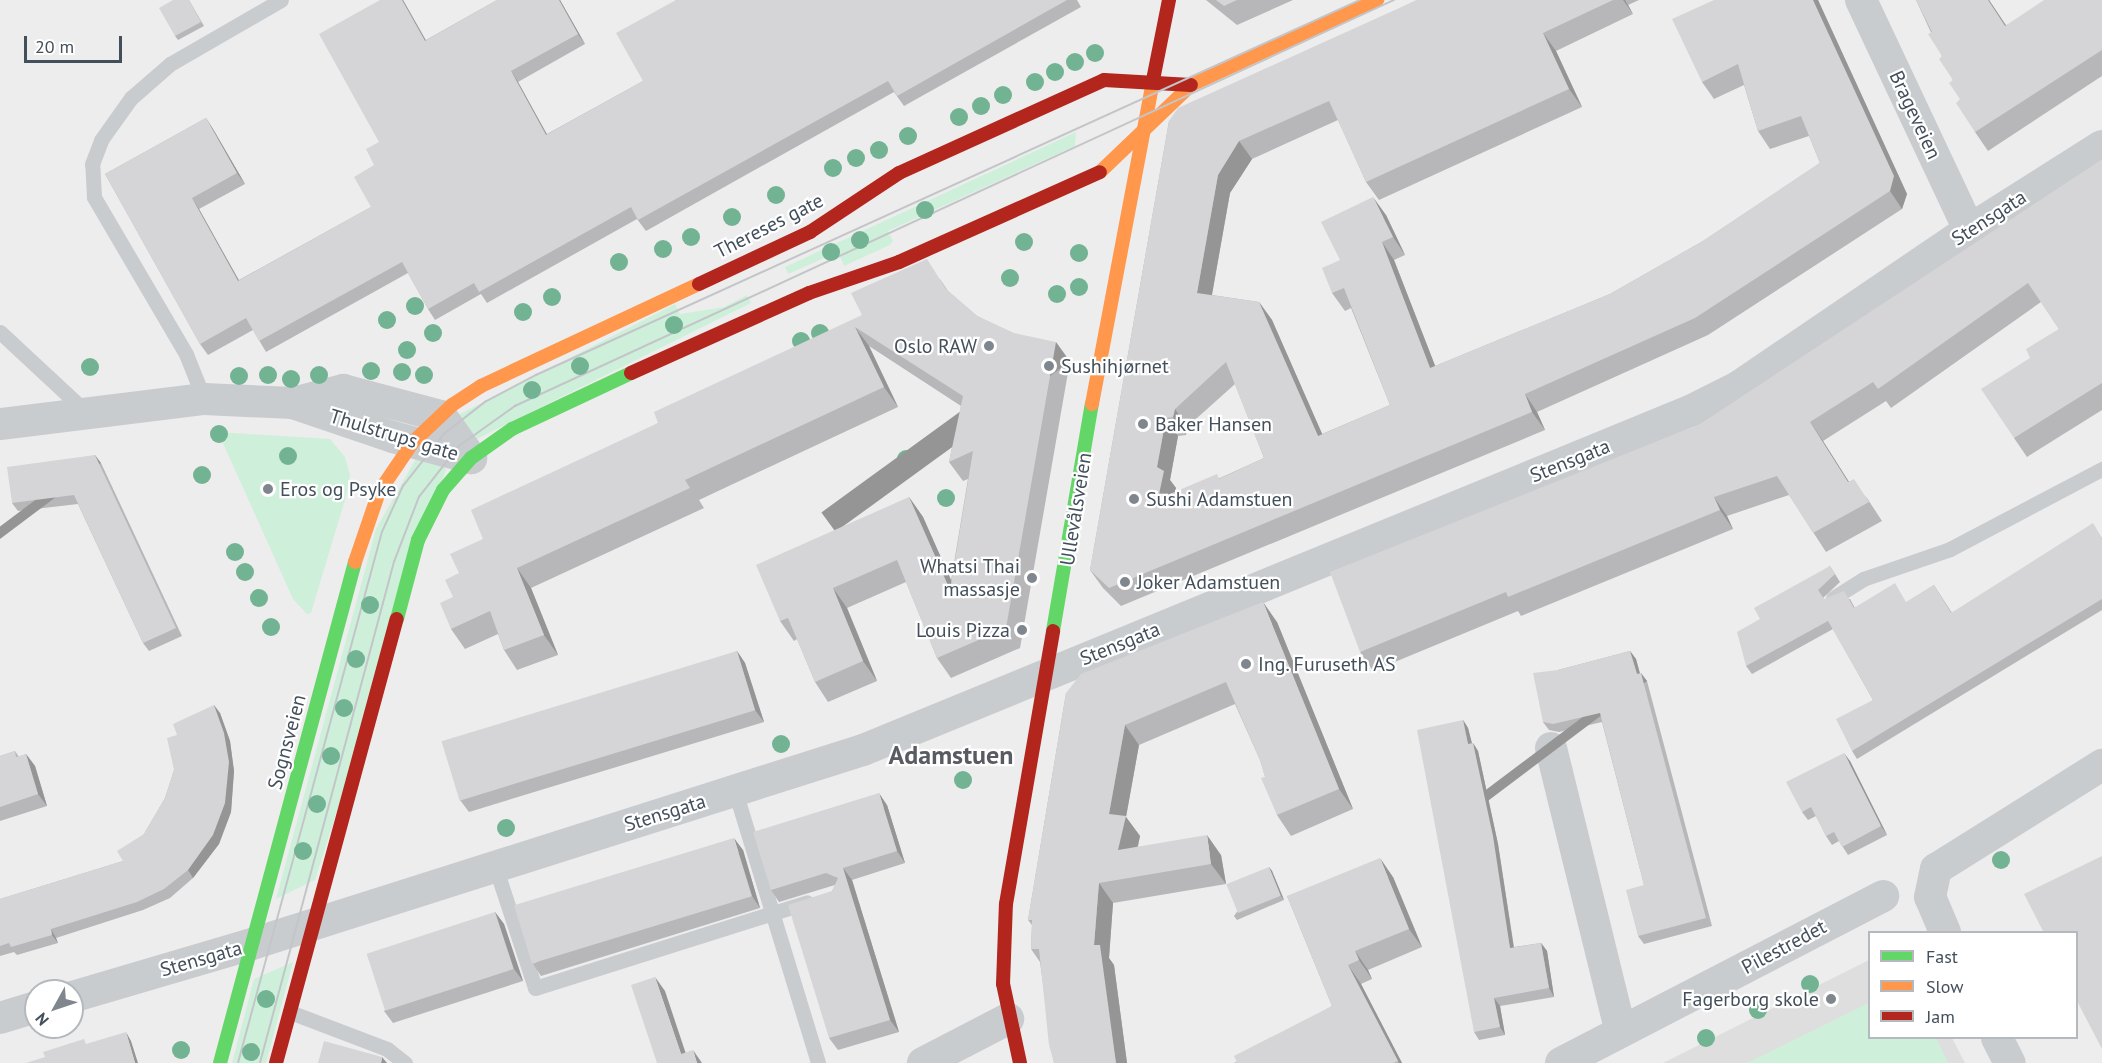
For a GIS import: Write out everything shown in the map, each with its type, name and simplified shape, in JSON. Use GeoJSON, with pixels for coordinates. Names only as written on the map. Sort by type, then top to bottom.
{"type":"FeatureCollection","features":[{"type":"Feature","properties":{"kind":"main road","name":"Ullevålsveien"},"geometry":{"type":"LineString","coordinates":[[1020,1063],[1008,1019],[1003,984],[1006,904],[1049,673],[1107,318],[1155,82],[1169,0]]}},
{"type":"Feature","properties":{"kind":"main road","name":"Thereses gate"},"geometry":{"type":"LineString","coordinates":[[471,458],[512,429],[559,406],[808,293],[899,261],[1104,170],[1191,85],[1377,0]]}},
{"type":"Feature","properties":{"kind":"main road","name":"Thereses gate"},"geometry":{"type":"LineString","coordinates":[[413,441],[441,416],[481,386],[528,361],[810,232],[899,173],[1104,80],[1191,85]]}},
{"type":"Feature","properties":{"kind":"main road","name":"Sognsveien"},"geometry":{"type":"LineString","coordinates":[[220,1063],[360,544],[379,492],[413,441]]}},
{"type":"Feature","properties":{"kind":"main road"},"geometry":{"type":"LineString","coordinates":[[276,1063],[418,540],[443,490],[471,458]]}},
{"type":"Feature","properties":{"kind":"street","name":"Brageveien"},"geometry":{"type":"LineString","coordinates":[[1861,0],[1969,230]]}},
{"type":"Feature","properties":{"kind":"street","name":"Stensgata"},"geometry":{"type":"LineString","coordinates":[[84,993],[252,944],[314,921],[863,750],[1690,411],[1738,387],[1969,230],[2102,146]]}},
{"type":"Feature","properties":{"kind":"street","name":"Thulstrups gate"},"geometry":{"type":"LineString","coordinates":[[293,403],[342,390],[441,416],[471,458]]}},
{"type":"Feature","properties":{"kind":"street","name":"Thulstrups gate"},"geometry":{"type":"LineString","coordinates":[[0,424],[85,411],[204,399],[293,403],[471,458]]}},
{"type":"Feature","properties":{"kind":"street"},"geometry":{"type":"LineString","coordinates":[[1551,748],[1621,1032]]}},
{"type":"Feature","properties":{"kind":"street"},"geometry":{"type":"LineString","coordinates":[[1939,921],[1930,897],[1936,869],[2102,765]]}},
{"type":"Feature","properties":{"kind":"street","name":"Pilestredet"},"geometry":{"type":"LineString","coordinates":[[1561,1063],[1883,896]]}},
{"type":"Feature","properties":{"kind":"street"},"geometry":{"type":"LineString","coordinates":[[0,1018],[24,1011]]}},
{"type":"Feature","properties":{"kind":"street"},"geometry":{"type":"LineString","coordinates":[[923,1063],[1008,1019]]}},
{"type":"Feature","properties":{"kind":"street"},"geometry":{"type":"LineString","coordinates":[[1998,1039],[2010,1063]]}},
{"type":"Feature","properties":{"kind":"lane"},"geometry":{"type":"LineString","coordinates":[[204,399],[186,354],[94,197],[92,164],[101,140],[131,98],[170,64],[281,0]]}},
{"type":"Feature","properties":{"kind":"lane"},"geometry":{"type":"LineString","coordinates":[[0,332],[85,411]]}},
{"type":"Feature","properties":{"kind":"lane"},"geometry":{"type":"LineString","coordinates":[[1833,598],[1863,579],[1950,549],[2102,469]]}},
{"type":"Feature","properties":{"kind":"lane"},"geometry":{"type":"LineString","coordinates":[[735,791],[818,1063]]}},
{"type":"Feature","properties":{"kind":"lane"},"geometry":{"type":"LineString","coordinates":[[495,866],[535,988],[771,912],[826,897]]}},
{"type":"Feature","properties":{"kind":"lane"},"geometry":{"type":"LineString","coordinates":[[290,1012],[387,1049],[405,1063]]}},
{"type":"Feature","properties":{"kind":"shaded area","name":"Fagerborg skole"},"geometry":{"type":"Polygon","coordinates":[[[1868,960],[1868,1039],[1953,1039],[1965,1063],[1663,1063],[1868,960]]]}},
{"type":"Feature","properties":{"kind":"green space"},"geometry":{"type":"Polygon","coordinates":[[[1076,132],[1075,146],[888,231],[893,241],[890,245],[844,266],[838,252],[788,274],[785,267],[1076,132]]]}},
{"type":"Feature","properties":{"kind":"green space"},"geometry":{"type":"Polygon","coordinates":[[[747,295],[751,303],[477,439],[458,415],[675,304],[680,314],[724,307],[747,295]]]}},
{"type":"Feature","properties":{"kind":"green space"},"geometry":{"type":"Polygon","coordinates":[[[218,432],[330,439],[345,457],[350,475],[345,500],[311,613],[307,614],[293,599],[218,432]]]}},
{"type":"Feature","properties":{"kind":"green space"},"geometry":{"type":"Polygon","coordinates":[[[422,448],[446,469],[315,880],[276,899],[376,529],[422,448]]]}},
{"type":"Feature","properties":{"kind":"green space"},"geometry":{"type":"Polygon","coordinates":[[[293,962],[266,1063],[232,1063],[254,979],[293,962]]]}},
{"type":"Feature","properties":{"kind":"green space"},"geometry":{"type":"Polygon","coordinates":[[[1868,1003],[1868,1039],[1936,1039],[1948,1063],[1747,1063],[1868,1003]]]}},
{"type":"Feature","properties":{"kind":"building"},"geometry":{"type":"Polygon","coordinates":[[[173,0],[189,0],[201,22],[175,36],[159,8],[173,0]]]}},
{"type":"Feature","properties":{"kind":"building"},"geometry":{"type":"Polygon","coordinates":[[[380,0],[402,0],[425,41],[497,0],[559,0],[578,34],[511,71],[546,135],[643,81],[616,33],[676,0],[1067,0],[897,96],[888,81],[638,220],[631,207],[479,292],[474,283],[428,309],[402,262],[259,341],[246,318],[200,344],[105,174],[206,118],[237,173],[192,198],[238,281],[371,207],[354,177],[374,165],[366,149],[379,142],[319,34],[380,0]]]}},
{"type":"Feature","properties":{"kind":"building"},"geometry":{"type":"Polygon","coordinates":[[[1216,0],[1237,0],[1224,6],[1216,0]]]}},
{"type":"Feature","properties":{"kind":"building"},"geometry":{"type":"Polygon","coordinates":[[[1417,0],[1613,0],[1543,33],[1569,89],[1366,182],[1329,101],[1239,141],[1218,175],[1197,293],[1259,302],[1318,436],[1390,405],[1344,288],[1332,293],[1322,268],[1340,260],[1321,222],[1373,197],[1393,237],[1382,242],[1430,368],[1610,294],[1703,241],[1820,163],[1801,116],[1758,131],[1738,64],[1702,82],[1672,19],[1714,0],[1813,0],[1894,176],[1890,191],[1695,318],[1525,394],[1532,412],[1109,588],[1090,570],[1169,121],[1178,108],[1417,0]],[[1226,362],[1175,409],[1173,417],[1166,418],[1157,467],[1164,471],[1158,499],[1217,474],[1219,479],[1264,458],[1226,362]]]}},
{"type":"Feature","properties":{"kind":"building"},"geometry":{"type":"Polygon","coordinates":[[[1916,0],[1988,0],[2005,26],[2044,0],[2102,0],[2102,50],[1975,132],[1956,103],[1960,99],[1949,83],[1953,80],[1939,59],[1942,56],[1928,34],[1932,32],[1916,0]]]}},
{"type":"Feature","properties":{"kind":"building"},"geometry":{"type":"Polygon","coordinates":[[[2102,159],[2102,383],[2014,438],[1981,389],[2030,358],[2026,349],[2059,329],[2028,283],[1878,389],[1873,382],[1810,422],[1848,482],[1854,479],[1869,502],[1813,533],[1777,476],[1714,497],[1720,510],[1508,597],[1506,592],[1360,652],[1330,572],[1698,425],[2102,159]]]}},
{"type":"Feature","properties":{"kind":"building"},"geometry":{"type":"Polygon","coordinates":[[[927,259],[946,289],[977,316],[1014,333],[1056,342],[1006,628],[937,658],[897,560],[833,588],[863,661],[815,682],[788,618],[780,621],[756,565],[909,497],[950,590],[973,451],[949,462],[963,396],[855,327],[884,387],[685,480],[690,488],[517,568],[544,635],[504,650],[490,611],[451,629],[440,603],[453,597],[445,580],[459,573],[450,554],[483,539],[471,510],[658,423],[654,412],[862,315],[851,293],[927,259]]]}},
{"type":"Feature","properties":{"kind":"building"},"geometry":{"type":"Polygon","coordinates":[[[95,455],[176,628],[143,643],[74,495],[12,503],[7,467],[95,455]]]}},
{"type":"Feature","properties":{"kind":"building"},"geometry":{"type":"Polygon","coordinates":[[[2093,523],[2102,538],[2102,599],[1852,751],[1836,719],[1873,700],[1828,621],[1746,666],[1737,632],[1760,619],[1754,608],[1830,566],[1835,574],[1818,590],[1824,599],[1844,591],[1854,608],[1895,583],[1906,602],[1934,585],[1951,613],[2093,523]]]}},
{"type":"Feature","properties":{"kind":"building"},"geometry":{"type":"Polygon","coordinates":[[[1263,602],[1339,789],[1277,815],[1261,778],[1265,777],[1260,760],[1226,682],[1125,725],[1109,814],[1126,816],[1118,850],[1207,835],[1211,864],[1099,883],[1094,945],[1100,945],[1116,1063],[1054,1063],[1049,1045],[1039,949],[1031,949],[1032,920],[1028,920],[1066,693],[1081,674],[1263,602]]]}},
{"type":"Feature","properties":{"kind":"building"},"geometry":{"type":"Polygon","coordinates":[[[737,651],[755,710],[460,801],[442,741],[737,651]]]}},
{"type":"Feature","properties":{"kind":"building"},"geometry":{"type":"Polygon","coordinates":[[[1630,651],[1637,674],[1641,673],[1706,918],[1638,936],[1626,890],[1644,885],[1600,713],[1553,724],[1543,722],[1533,673],[1558,670],[1630,651]]]}},
{"type":"Feature","properties":{"kind":"building"},"geometry":{"type":"Polygon","coordinates":[[[214,705],[224,733],[229,762],[225,803],[213,835],[188,870],[164,889],[137,902],[51,929],[52,935],[11,947],[9,943],[0,946],[0,899],[123,861],[117,851],[144,834],[165,798],[174,770],[167,738],[177,735],[173,724],[214,705]]]}},
{"type":"Feature","properties":{"kind":"building"},"geometry":{"type":"Polygon","coordinates":[[[1463,720],[1468,744],[1473,743],[1493,836],[1510,948],[1541,943],[1549,988],[1494,998],[1500,1027],[1474,1032],[1417,730],[1463,720]]]}},
{"type":"Feature","properties":{"kind":"building"},"geometry":{"type":"Polygon","coordinates":[[[15,751],[16,757],[26,754],[38,794],[0,807],[0,756],[15,751]]]}},
{"type":"Feature","properties":{"kind":"building"},"geometry":{"type":"Polygon","coordinates":[[[1844,753],[1881,826],[1842,847],[1834,832],[1826,836],[1811,807],[1802,812],[1786,782],[1844,753]]]}},
{"type":"Feature","properties":{"kind":"building"},"geometry":{"type":"Polygon","coordinates":[[[879,793],[897,851],[843,868],[890,1020],[829,1038],[788,905],[832,891],[838,878],[826,873],[771,890],[753,832],[879,793]]]}},
{"type":"Feature","properties":{"kind":"building"},"geometry":{"type":"Polygon","coordinates":[[[734,838],[752,896],[532,964],[514,905],[734,838]]]}},
{"type":"Feature","properties":{"kind":"building"},"geometry":{"type":"Polygon","coordinates":[[[2102,856],[2102,1049],[2078,1003],[2078,931],[2043,931],[2024,894],[2102,856]]]}},
{"type":"Feature","properties":{"kind":"building"},"geometry":{"type":"Polygon","coordinates":[[[1380,858],[1409,929],[1355,951],[1359,960],[1348,965],[1398,1061],[1393,1063],[1234,1063],[1237,1062],[1234,1056],[1332,1006],[1287,896],[1380,858]]]}},
{"type":"Feature","properties":{"kind":"building"},"geometry":{"type":"Polygon","coordinates":[[[1269,867],[1281,896],[1238,913],[1226,884],[1269,867]]]}},
{"type":"Feature","properties":{"kind":"building"},"geometry":{"type":"Polygon","coordinates":[[[495,912],[514,969],[385,1011],[367,954],[495,912]]]}},
{"type":"Feature","properties":{"kind":"building"},"geometry":{"type":"Polygon","coordinates":[[[655,977],[681,1054],[693,1050],[697,1063],[657,1063],[631,985],[655,977]]]}},
{"type":"Feature","properties":{"kind":"building"},"geometry":{"type":"Polygon","coordinates":[[[126,1032],[135,1063],[26,1063],[45,1057],[43,1052],[84,1039],[86,1044],[126,1032]]]}},
{"type":"Feature","properties":{"kind":"building"},"geometry":{"type":"Polygon","coordinates":[[[324,1041],[382,1057],[381,1063],[318,1063],[324,1041]]]}},
{"type":"Feature","properties":{"kind":"tram line"},"geometry":{"type":"LineString","coordinates":[[238,1063],[382,532],[403,486],[445,433],[485,402],[536,375],[1360,0]]}},
{"type":"Feature","properties":{"kind":"tram line"},"geometry":{"type":"LineString","coordinates":[[260,1063],[394,562],[419,497],[459,446],[515,406],[1394,0]]}},
{"type":"Feature","properties":{"kind":"traffic: fast"},"geometry":{"type":"LineString","coordinates":[[397,619],[418,540],[443,490],[471,458],[512,429],[631,373]]}},
{"type":"Feature","properties":{"kind":"traffic: fast"},"geometry":{"type":"LineString","coordinates":[[1053,631],[1092,404]]}},
{"type":"Feature","properties":{"kind":"traffic: fast"},"geometry":{"type":"LineString","coordinates":[[220,1063],[355,562]]}},
{"type":"Feature","properties":{"kind":"traffic: slow"},"geometry":{"type":"LineString","coordinates":[[1100,172],[1191,85],[1377,0]]}},
{"type":"Feature","properties":{"kind":"traffic: slow"},"geometry":{"type":"LineString","coordinates":[[1092,404],[1153,80]]}},
{"type":"Feature","properties":{"kind":"traffic: slow"},"geometry":{"type":"LineString","coordinates":[[355,562],[379,492],[413,442],[452,405],[481,386],[699,284]]}},
{"type":"Feature","properties":{"kind":"traffic: jam"},"geometry":{"type":"LineString","coordinates":[[1153,80],[1169,0]]}},
{"type":"Feature","properties":{"kind":"traffic: jam"},"geometry":{"type":"LineString","coordinates":[[699,284],[810,232],[899,173],[1104,80],[1191,85]]}},
{"type":"Feature","properties":{"kind":"traffic: jam"},"geometry":{"type":"LineString","coordinates":[[631,373],[809,293],[899,262],[1100,172]]}},
{"type":"Feature","properties":{"kind":"traffic: jam"},"geometry":{"type":"LineString","coordinates":[[276,1063],[397,619]]}},
{"type":"Feature","properties":{"kind":"traffic: jam"},"geometry":{"type":"LineString","coordinates":[[1020,1063],[1003,984],[1006,904],[1053,631]]}},
{"type":"Feature","properties":{"kind":"place","name":"Oslo RAW"},"geometry":{"type":"Point","coordinates":[989,346]}},
{"type":"Feature","properties":{"kind":"place","name":"Sushihjørnet"},"geometry":{"type":"Point","coordinates":[1049,366]}},
{"type":"Feature","properties":{"kind":"place","name":"Baker Hansen"},"geometry":{"type":"Point","coordinates":[1143,424]}},
{"type":"Feature","properties":{"kind":"place","name":"Eros og Psyke"},"geometry":{"type":"Point","coordinates":[268,489]}},
{"type":"Feature","properties":{"kind":"place","name":"Sushi Adamstuen"},"geometry":{"type":"Point","coordinates":[1134,499]}},
{"type":"Feature","properties":{"kind":"place","name":"Whatsi Thai massasje"},"geometry":{"type":"Point","coordinates":[1032,578]}},
{"type":"Feature","properties":{"kind":"place","name":"Joker Adamstuen"},"geometry":{"type":"Point","coordinates":[1125,582]}},
{"type":"Feature","properties":{"kind":"place","name":"Louis Pizza"},"geometry":{"type":"Point","coordinates":[1022,630]}},
{"type":"Feature","properties":{"kind":"place","name":"Ing. Furuseth AS"},"geometry":{"type":"Point","coordinates":[1246,664]}},
{"type":"Feature","properties":{"kind":"place","name":"Fagerborg skole"},"geometry":{"type":"Point","coordinates":[1831,999]}},
{"type":"Feature","properties":{"kind":"district","name":"Adamstuen"},"geometry":{"type":"Point","coordinates":[951,755]}}]}
